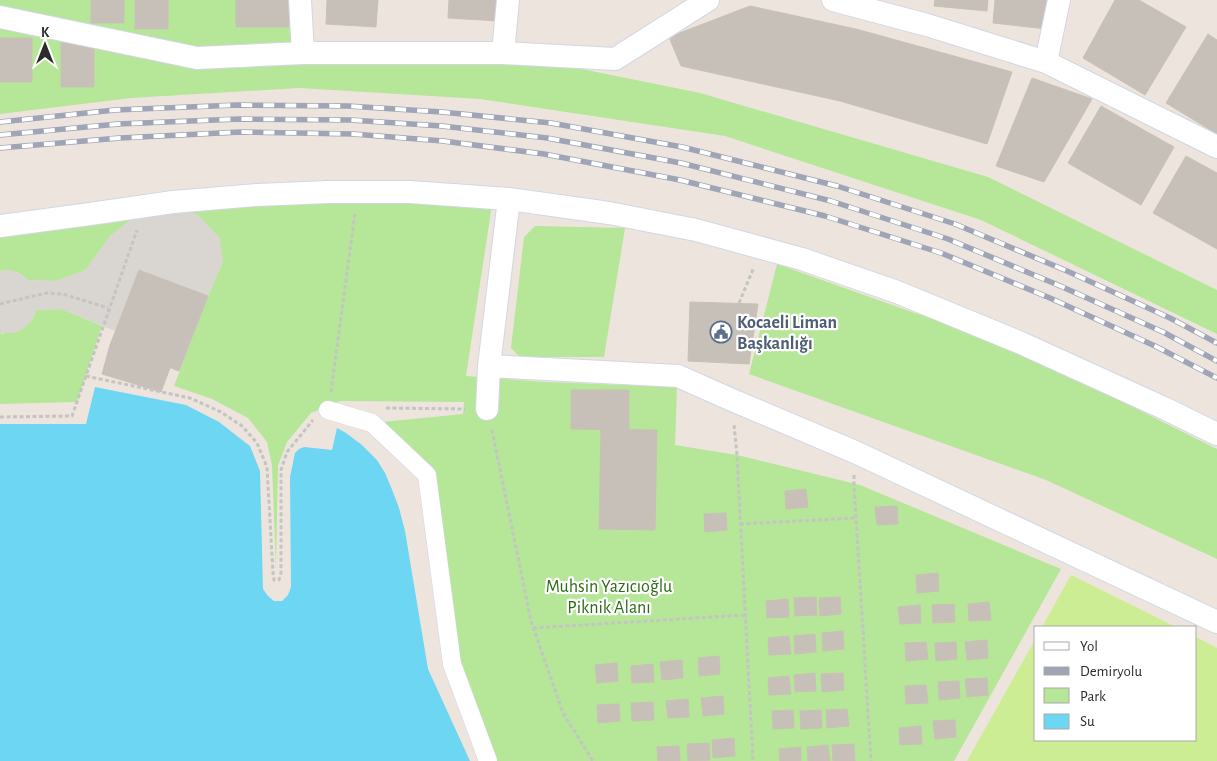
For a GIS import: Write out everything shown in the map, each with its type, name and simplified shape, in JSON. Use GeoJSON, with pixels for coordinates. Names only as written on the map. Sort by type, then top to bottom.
{"type":"FeatureCollection","features":[{"type":"Feature","properties":{"kind":"street"},"geometry":{"type":"LineString","coordinates":[[300,0],[303,53]]}},
{"type":"Feature","properties":{"kind":"street"},"geometry":{"type":"LineString","coordinates":[[503,53],[508,0]]}},
{"type":"Feature","properties":{"kind":"street"},"geometry":{"type":"LineString","coordinates":[[0,17],[198,58],[303,53],[503,53],[615,59],[708,0]]}},
{"type":"Feature","properties":{"kind":"street"},"geometry":{"type":"LineString","coordinates":[[833,0],[927,25],[1046,62],[1217,147]]}},
{"type":"Feature","properties":{"kind":"street"},"geometry":{"type":"LineString","coordinates":[[1046,62],[1059,0]]}},
{"type":"Feature","properties":{"kind":"street"},"geometry":{"type":"LineString","coordinates":[[0,226],[174,202],[257,195],[358,192],[410,192],[510,200],[609,213],[696,230],[802,258],[896,292],[1021,343],[1217,434]]}},
{"type":"Feature","properties":{"kind":"street"},"geometry":{"type":"LineString","coordinates":[[487,409],[489,366],[510,200]]}},
{"type":"Feature","properties":{"kind":"street"},"geometry":{"type":"LineString","coordinates":[[489,366],[678,376],[855,452],[1217,622]]}},
{"type":"Feature","properties":{"kind":"street"},"geometry":{"type":"LineString","coordinates":[[328,410],[372,423],[427,476],[452,664],[488,761]]}},
{"type":"Feature","properties":{"kind":"path"},"geometry":{"type":"LineString","coordinates":[[86,376],[190,398],[221,412],[242,426],[257,443],[267,467],[272,573],[274,580],[279,580],[281,573],[281,470],[287,452],[316,418],[328,410],[358,192]]}},
{"type":"Feature","properties":{"kind":"path"},"geometry":{"type":"LineString","coordinates":[[0,417],[72,416],[145,206]]}},
{"type":"Feature","properties":{"kind":"path"},"geometry":{"type":"LineString","coordinates":[[739,303],[762,248]]}},
{"type":"Feature","properties":{"kind":"path"},"geometry":{"type":"LineString","coordinates":[[0,304],[46,293],[63,294],[109,308]]}},
{"type":"Feature","properties":{"kind":"path"},"geometry":{"type":"LineString","coordinates":[[732,400],[737,454],[753,761]]}},
{"type":"Feature","properties":{"kind":"path"},"geometry":{"type":"LineString","coordinates":[[378,408],[487,409],[531,621],[563,713],[593,761]]}},
{"type":"Feature","properties":{"kind":"path"},"geometry":{"type":"LineString","coordinates":[[855,452],[854,486],[872,761]]}},
{"type":"Feature","properties":{"kind":"path"},"geometry":{"type":"LineString","coordinates":[[740,524],[856,518]]}},
{"type":"Feature","properties":{"kind":"path"},"geometry":{"type":"LineString","coordinates":[[534,628],[745,615]]}},
{"type":"Feature","properties":{"kind":"green space"},"geometry":{"type":"Polygon","coordinates":[[[0,0],[300,0],[303,52],[503,53],[700,93],[988,177],[1217,290],[1217,334],[981,220],[725,136],[480,99],[299,88],[131,98],[0,114],[0,0]]]}},
{"type":"Feature","properties":{"kind":"green space","name":"Muhsin Yazıcıoğlu Piknik Alanı"},"geometry":{"type":"Polygon","coordinates":[[[493,198],[466,376],[546,382],[677,387],[675,445],[737,455],[860,485],[1061,569],[954,761],[488,761],[452,664],[427,476],[372,423],[463,414],[464,402],[340,401],[311,413],[287,442],[278,466],[276,569],[272,465],[267,442],[248,418],[212,399],[174,386],[223,261],[173,202],[493,198]]]}},
{"type":"Feature","properties":{"kind":"green space"},"geometry":{"type":"Polygon","coordinates":[[[133,208],[129,221],[110,236],[86,270],[57,281],[28,280],[19,273],[9,270],[0,271],[0,226],[133,208]]]}},
{"type":"Feature","properties":{"kind":"green space"},"geometry":{"type":"Polygon","coordinates":[[[535,226],[625,228],[604,357],[520,357],[511,348],[524,237],[535,226]]]}},
{"type":"Feature","properties":{"kind":"green space"},"geometry":{"type":"Polygon","coordinates":[[[777,264],[1016,349],[1217,449],[1217,559],[1046,480],[749,374],[777,264]]]}},
{"type":"Feature","properties":{"kind":"green space"},"geometry":{"type":"Polygon","coordinates":[[[62,309],[102,326],[77,402],[0,404],[0,333],[3,334],[32,320],[36,310],[62,309]]]}},
{"type":"Feature","properties":{"kind":"green space"},"geometry":{"type":"Polygon","coordinates":[[[1071,575],[1174,626],[1043,626],[1071,575]]]}},
{"type":"Feature","properties":{"kind":"green space"},"geometry":{"type":"Polygon","coordinates":[[[1197,638],[1217,648],[1217,761],[967,761],[1034,642],[1034,741],[1197,741],[1197,638]]]}},
{"type":"Feature","properties":{"kind":"shaded area"},"geometry":{"type":"Polygon","coordinates":[[[173,202],[199,216],[220,238],[223,261],[208,296],[139,270],[115,331],[62,309],[36,310],[32,320],[24,328],[14,333],[0,333],[0,271],[9,270],[19,273],[28,280],[57,281],[86,270],[110,236],[129,221],[133,208],[173,202]]]}},
{"type":"Feature","properties":{"kind":"water"},"geometry":{"type":"Polygon","coordinates":[[[95,387],[186,405],[219,422],[250,446],[260,471],[263,589],[274,601],[282,601],[288,595],[291,587],[290,477],[295,453],[304,447],[332,450],[337,428],[362,445],[377,460],[385,473],[399,508],[405,531],[428,669],[470,761],[0,761],[0,424],[86,424],[95,387]]]}},
{"type":"Feature","properties":{"kind":"building"},"geometry":{"type":"Polygon","coordinates":[[[91,0],[124,0],[124,23],[91,23],[91,0]]]}},
{"type":"Feature","properties":{"kind":"building"},"geometry":{"type":"Polygon","coordinates":[[[135,0],[168,0],[168,29],[135,29],[135,0]]]}},
{"type":"Feature","properties":{"kind":"building"},"geometry":{"type":"Polygon","coordinates":[[[236,0],[289,0],[289,27],[236,27],[236,0]]]}},
{"type":"Feature","properties":{"kind":"building"},"geometry":{"type":"Polygon","coordinates":[[[327,0],[378,0],[376,27],[326,24],[327,0]]]}},
{"type":"Feature","properties":{"kind":"building"},"geometry":{"type":"Polygon","coordinates":[[[449,0],[500,0],[499,21],[448,18],[449,0]]]}},
{"type":"Feature","properties":{"kind":"building"},"geometry":{"type":"Polygon","coordinates":[[[935,0],[988,0],[987,11],[934,6],[935,0]]]}},
{"type":"Feature","properties":{"kind":"building"},"geometry":{"type":"Polygon","coordinates":[[[995,0],[1049,0],[1046,29],[993,23],[995,0]]]}},
{"type":"Feature","properties":{"kind":"building"},"geometry":{"type":"Polygon","coordinates":[[[1115,0],[1139,0],[1186,27],[1145,95],[1083,58],[1115,0]]]}},
{"type":"Feature","properties":{"kind":"building"},"geometry":{"type":"Polygon","coordinates":[[[750,6],[856,29],[840,101],[681,66],[669,37],[750,6]]]}},
{"type":"Feature","properties":{"kind":"building"},"geometry":{"type":"Polygon","coordinates":[[[856,29],[1012,72],[987,144],[840,101],[856,29]]]}},
{"type":"Feature","properties":{"kind":"building"},"geometry":{"type":"Polygon","coordinates":[[[1208,34],[1217,40],[1217,134],[1166,103],[1208,34]]]}},
{"type":"Feature","properties":{"kind":"building"},"geometry":{"type":"Polygon","coordinates":[[[0,38],[32,38],[32,82],[0,82],[0,38]]]}},
{"type":"Feature","properties":{"kind":"building"},"geometry":{"type":"Polygon","coordinates":[[[61,43],[94,43],[94,87],[61,87],[61,43]]]}},
{"type":"Feature","properties":{"kind":"building"},"geometry":{"type":"Polygon","coordinates":[[[1032,78],[1092,99],[1044,182],[996,166],[1032,78]]]}},
{"type":"Feature","properties":{"kind":"building"},"geometry":{"type":"Polygon","coordinates":[[[1101,106],[1174,147],[1141,205],[1068,163],[1101,106]]]}},
{"type":"Feature","properties":{"kind":"building"},"geometry":{"type":"Polygon","coordinates":[[[1186,156],[1217,173],[1217,249],[1153,213],[1186,156]]]}},
{"type":"Feature","properties":{"kind":"building"},"geometry":{"type":"Polygon","coordinates":[[[139,270],[208,296],[179,371],[110,345],[139,270]]]}},
{"type":"Feature","properties":{"kind":"building","name":"Kocaeli Liman Başkanlığı"},"geometry":{"type":"Polygon","coordinates":[[[690,302],[758,304],[749,364],[688,361],[690,302]]]}},
{"type":"Feature","properties":{"kind":"building"},"geometry":{"type":"Polygon","coordinates":[[[110,345],[170,368],[161,392],[102,374],[110,345]]]}},
{"type":"Feature","properties":{"kind":"building"},"geometry":{"type":"Polygon","coordinates":[[[571,390],[629,390],[629,430],[571,429],[571,390]]]}},
{"type":"Feature","properties":{"kind":"building"},"geometry":{"type":"Polygon","coordinates":[[[601,429],[657,430],[655,530],[599,529],[601,429]]]}},
{"type":"Feature","properties":{"kind":"building"},"geometry":{"type":"Polygon","coordinates":[[[806,489],[808,507],[786,509],[785,491],[806,489]]]}},
{"type":"Feature","properties":{"kind":"building"},"geometry":{"type":"Polygon","coordinates":[[[897,506],[898,524],[877,525],[875,507],[897,506]]]}},
{"type":"Feature","properties":{"kind":"building"},"geometry":{"type":"Polygon","coordinates":[[[726,513],[727,530],[705,532],[704,514],[726,513]]]}},
{"type":"Feature","properties":{"kind":"building"},"geometry":{"type":"Polygon","coordinates":[[[938,573],[939,591],[917,593],[916,575],[938,573]]]}},
{"type":"Feature","properties":{"kind":"building"},"geometry":{"type":"Polygon","coordinates":[[[816,597],[817,615],[795,616],[794,598],[816,597]]]}},
{"type":"Feature","properties":{"kind":"building"},"geometry":{"type":"Polygon","coordinates":[[[840,597],[841,614],[820,616],[819,598],[840,597]]]}},
{"type":"Feature","properties":{"kind":"building"},"geometry":{"type":"Polygon","coordinates":[[[788,599],[789,617],[767,618],[766,601],[788,599]]]}},
{"type":"Feature","properties":{"kind":"building"},"geometry":{"type":"Polygon","coordinates":[[[989,602],[991,620],[969,621],[968,604],[989,602]]]}},
{"type":"Feature","properties":{"kind":"building"},"geometry":{"type":"Polygon","coordinates":[[[954,604],[955,622],[933,623],[932,605],[954,604]]]}},
{"type":"Feature","properties":{"kind":"building"},"geometry":{"type":"Polygon","coordinates":[[[920,605],[921,623],[900,624],[898,607],[920,605]]]}},
{"type":"Feature","properties":{"kind":"building"},"geometry":{"type":"Polygon","coordinates":[[[843,631],[844,649],[823,651],[822,633],[843,631]]]}},
{"type":"Feature","properties":{"kind":"building"},"geometry":{"type":"Polygon","coordinates":[[[815,634],[816,652],[795,654],[794,636],[815,634]]]}},
{"type":"Feature","properties":{"kind":"building"},"geometry":{"type":"Polygon","coordinates":[[[789,636],[791,654],[769,655],[768,638],[789,636]]]}},
{"type":"Feature","properties":{"kind":"building"},"geometry":{"type":"Polygon","coordinates":[[[987,640],[988,658],[967,660],[965,642],[987,640]]]}},
{"type":"Feature","properties":{"kind":"building"},"geometry":{"type":"Polygon","coordinates":[[[926,642],[928,659],[906,661],[905,643],[926,642]]]}},
{"type":"Feature","properties":{"kind":"building"},"geometry":{"type":"Polygon","coordinates":[[[956,642],[957,659],[936,661],[935,643],[956,642]]]}},
{"type":"Feature","properties":{"kind":"building"},"geometry":{"type":"Polygon","coordinates":[[[719,656],[720,674],[699,676],[698,658],[719,656]]]}},
{"type":"Feature","properties":{"kind":"building"},"geometry":{"type":"Polygon","coordinates":[[[682,660],[683,678],[662,680],[660,662],[682,660]]]}},
{"type":"Feature","properties":{"kind":"building"},"geometry":{"type":"Polygon","coordinates":[[[617,663],[618,681],[597,683],[595,665],[617,663]]]}},
{"type":"Feature","properties":{"kind":"building"},"geometry":{"type":"Polygon","coordinates":[[[653,664],[654,682],[632,683],[631,666],[653,664]]]}},
{"type":"Feature","properties":{"kind":"building"},"geometry":{"type":"Polygon","coordinates":[[[815,673],[816,691],[795,692],[794,675],[815,673]]]}},
{"type":"Feature","properties":{"kind":"building"},"geometry":{"type":"Polygon","coordinates":[[[843,673],[844,690],[822,692],[821,674],[843,673]]]}},
{"type":"Feature","properties":{"kind":"building"},"geometry":{"type":"Polygon","coordinates":[[[789,676],[791,694],[769,695],[768,678],[789,676]]]}},
{"type":"Feature","properties":{"kind":"building"},"geometry":{"type":"Polygon","coordinates":[[[987,678],[988,695],[967,697],[965,679],[987,678]]]}},
{"type":"Feature","properties":{"kind":"building"},"geometry":{"type":"Polygon","coordinates":[[[959,681],[960,698],[939,700],[938,682],[959,681]]]}},
{"type":"Feature","properties":{"kind":"building"},"geometry":{"type":"Polygon","coordinates":[[[926,685],[928,703],[906,704],[905,686],[926,685]]]}},
{"type":"Feature","properties":{"kind":"building"},"geometry":{"type":"Polygon","coordinates":[[[723,696],[724,714],[703,716],[701,698],[723,696]]]}},
{"type":"Feature","properties":{"kind":"building"},"geometry":{"type":"Polygon","coordinates":[[[688,699],[689,717],[668,718],[666,701],[688,699]]]}},
{"type":"Feature","properties":{"kind":"building"},"geometry":{"type":"Polygon","coordinates":[[[653,702],[654,720],[632,721],[631,703],[653,702]]]}},
{"type":"Feature","properties":{"kind":"building"},"geometry":{"type":"Polygon","coordinates":[[[619,704],[620,721],[598,723],[597,705],[619,704]]]}},
{"type":"Feature","properties":{"kind":"building"},"geometry":{"type":"Polygon","coordinates":[[[847,709],[849,726],[827,728],[826,710],[847,709]]]}},
{"type":"Feature","properties":{"kind":"building"},"geometry":{"type":"Polygon","coordinates":[[[793,710],[794,728],[773,729],[772,711],[793,710]]]}},
{"type":"Feature","properties":{"kind":"building"},"geometry":{"type":"Polygon","coordinates":[[[821,710],[822,728],[801,729],[800,711],[821,710]]]}},
{"type":"Feature","properties":{"kind":"building"},"geometry":{"type":"Polygon","coordinates":[[[955,720],[956,737],[935,739],[933,721],[955,720]]]}},
{"type":"Feature","properties":{"kind":"building"},"geometry":{"type":"Polygon","coordinates":[[[921,726],[922,744],[900,745],[899,728],[921,726]]]}},
{"type":"Feature","properties":{"kind":"building"},"geometry":{"type":"Polygon","coordinates":[[[734,738],[735,756],[713,758],[712,740],[734,738]]]}},
{"type":"Feature","properties":{"kind":"building"},"geometry":{"type":"Polygon","coordinates":[[[709,743],[710,760],[688,761],[687,744],[709,743]]]}},
{"type":"Feature","properties":{"kind":"building"},"geometry":{"type":"Polygon","coordinates":[[[854,744],[855,761],[833,761],[832,745],[854,744]]]}},
{"type":"Feature","properties":{"kind":"building"},"geometry":{"type":"Polygon","coordinates":[[[828,745],[830,761],[808,761],[807,747],[828,745]]]}},
{"type":"Feature","properties":{"kind":"building"},"geometry":{"type":"Polygon","coordinates":[[[679,746],[680,761],[658,761],[657,747],[679,746]]]}},
{"type":"Feature","properties":{"kind":"building"},"geometry":{"type":"Polygon","coordinates":[[[801,747],[801,761],[780,761],[779,749],[801,747]]]}},
{"type":"Feature","properties":{"kind":"railway"},"geometry":{"type":"LineString","coordinates":[[0,122],[115,110],[237,105],[348,106],[442,112],[551,123],[682,147],[837,186],[955,224],[1067,271],[1170,318],[1217,343]]}},
{"type":"Feature","properties":{"kind":"railway"},"geometry":{"type":"LineString","coordinates":[[0,135],[118,124],[239,119],[350,120],[442,126],[547,138],[681,163],[831,201],[948,239],[1163,332],[1217,361]]}},
{"type":"Feature","properties":{"kind":"railway"},"geometry":{"type":"LineString","coordinates":[[0,148],[120,138],[241,132],[353,134],[443,141],[544,154],[680,180],[825,216],[941,253],[1050,298],[1155,346],[1217,378]]}},
{"type":"Feature","properties":{"kind":"place","name":"Kocaeli Liman Başkanlığı"},"geometry":{"type":"Point","coordinates":[721,332]}}]}
